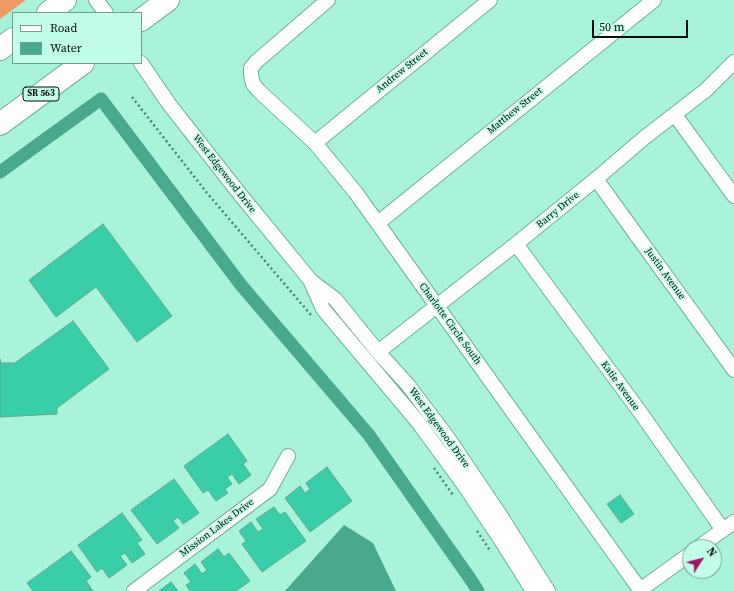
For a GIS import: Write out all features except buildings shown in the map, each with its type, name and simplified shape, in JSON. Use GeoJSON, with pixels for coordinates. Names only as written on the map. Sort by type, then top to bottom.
{"type":"FeatureCollection","features":[{"type":"Feature","properties":{"kind":"main road"},"geometry":{"type":"LineString","coordinates":[[49,12],[66,0]]}},
{"type":"Feature","properties":{"kind":"main road"},"geometry":{"type":"LineString","coordinates":[[142,19],[168,0]]}},
{"type":"Feature","properties":{"kind":"main road"},"geometry":{"type":"LineString","coordinates":[[0,49],[12,40]]}},
{"type":"Feature","properties":{"kind":"main road","name":"SR 563"},"geometry":{"type":"LineString","coordinates":[[0,124],[81,64]]}},
{"type":"Feature","properties":{"kind":"street"},"geometry":{"type":"LineString","coordinates":[[96,0],[105,12]]}},
{"type":"Feature","properties":{"kind":"street","name":"Charlotte Circle South"},"geometry":{"type":"LineString","coordinates":[[328,0],[257,61],[251,68],[251,75],[254,84],[259,91],[315,143],[356,193],[640,590]]}},
{"type":"Feature","properties":{"kind":"street","name":"Andrew Street"},"geometry":{"type":"LineString","coordinates":[[315,143],[490,0]]}},
{"type":"Feature","properties":{"kind":"street","name":"Matthew Street"},"geometry":{"type":"LineString","coordinates":[[378,223],[654,0]]}},
{"type":"Feature","properties":{"kind":"street","name":"Barry Drive"},"geometry":{"type":"LineString","coordinates":[[378,352],[516,244],[644,138],[706,90],[734,62]]}},
{"type":"Feature","properties":{"kind":"street","name":"West Edgewood Drive"},"geometry":{"type":"LineString","coordinates":[[142,64],[169,104],[229,181],[311,281],[335,299],[378,352],[408,385],[448,438],[500,515],[548,591]]}},
{"type":"Feature","properties":{"kind":"street"},"geometry":{"type":"LineString","coordinates":[[675,115],[734,196]]}},
{"type":"Feature","properties":{"kind":"street","name":"Justin Avenue"},"geometry":{"type":"LineString","coordinates":[[596,179],[734,370]]}},
{"type":"Feature","properties":{"kind":"street","name":"Katie Avenue"},"geometry":{"type":"LineString","coordinates":[[516,244],[640,412],[729,526]]}},
{"type":"Feature","properties":{"kind":"street","name":"West Edgewood Drive"},"geometry":{"type":"LineString","coordinates":[[311,281],[324,309],[418,422],[462,482],[532,591]]}},
{"type":"Feature","properties":{"kind":"street","name":"Mission Lakes Drive"},"geometry":{"type":"LineString","coordinates":[[134,591],[270,489],[288,456]]}},
{"type":"Feature","properties":{"kind":"street"},"geometry":{"type":"LineString","coordinates":[[710,539],[729,526]]}},
{"type":"Feature","properties":{"kind":"street"},"geometry":{"type":"LineString","coordinates":[[640,590],[682,560]]}},
{"type":"Feature","properties":{"kind":"path"},"geometry":{"type":"LineString","coordinates":[[132,97],[207,193],[312,316]]}},
{"type":"Feature","properties":{"kind":"path"},"geometry":{"type":"LineString","coordinates":[[430,464],[457,500]]}},
{"type":"Feature","properties":{"kind":"path"},"geometry":{"type":"LineString","coordinates":[[474,526],[495,558]]}},
{"type":"Feature","properties":{"kind":"shaded area"},"geometry":{"type":"Polygon","coordinates":[[[0,0],[26,0],[0,19],[0,0]]]}},
{"type":"Feature","properties":{"kind":"water"},"geometry":{"type":"Polygon","coordinates":[[[344,525],[373,543],[396,591],[285,591],[344,525]]]}},
{"type":"Feature","properties":{"kind":"waterway"},"geometry":{"type":"LineString","coordinates":[[0,172],[101,99],[241,285],[369,435],[478,591]]}}]}
